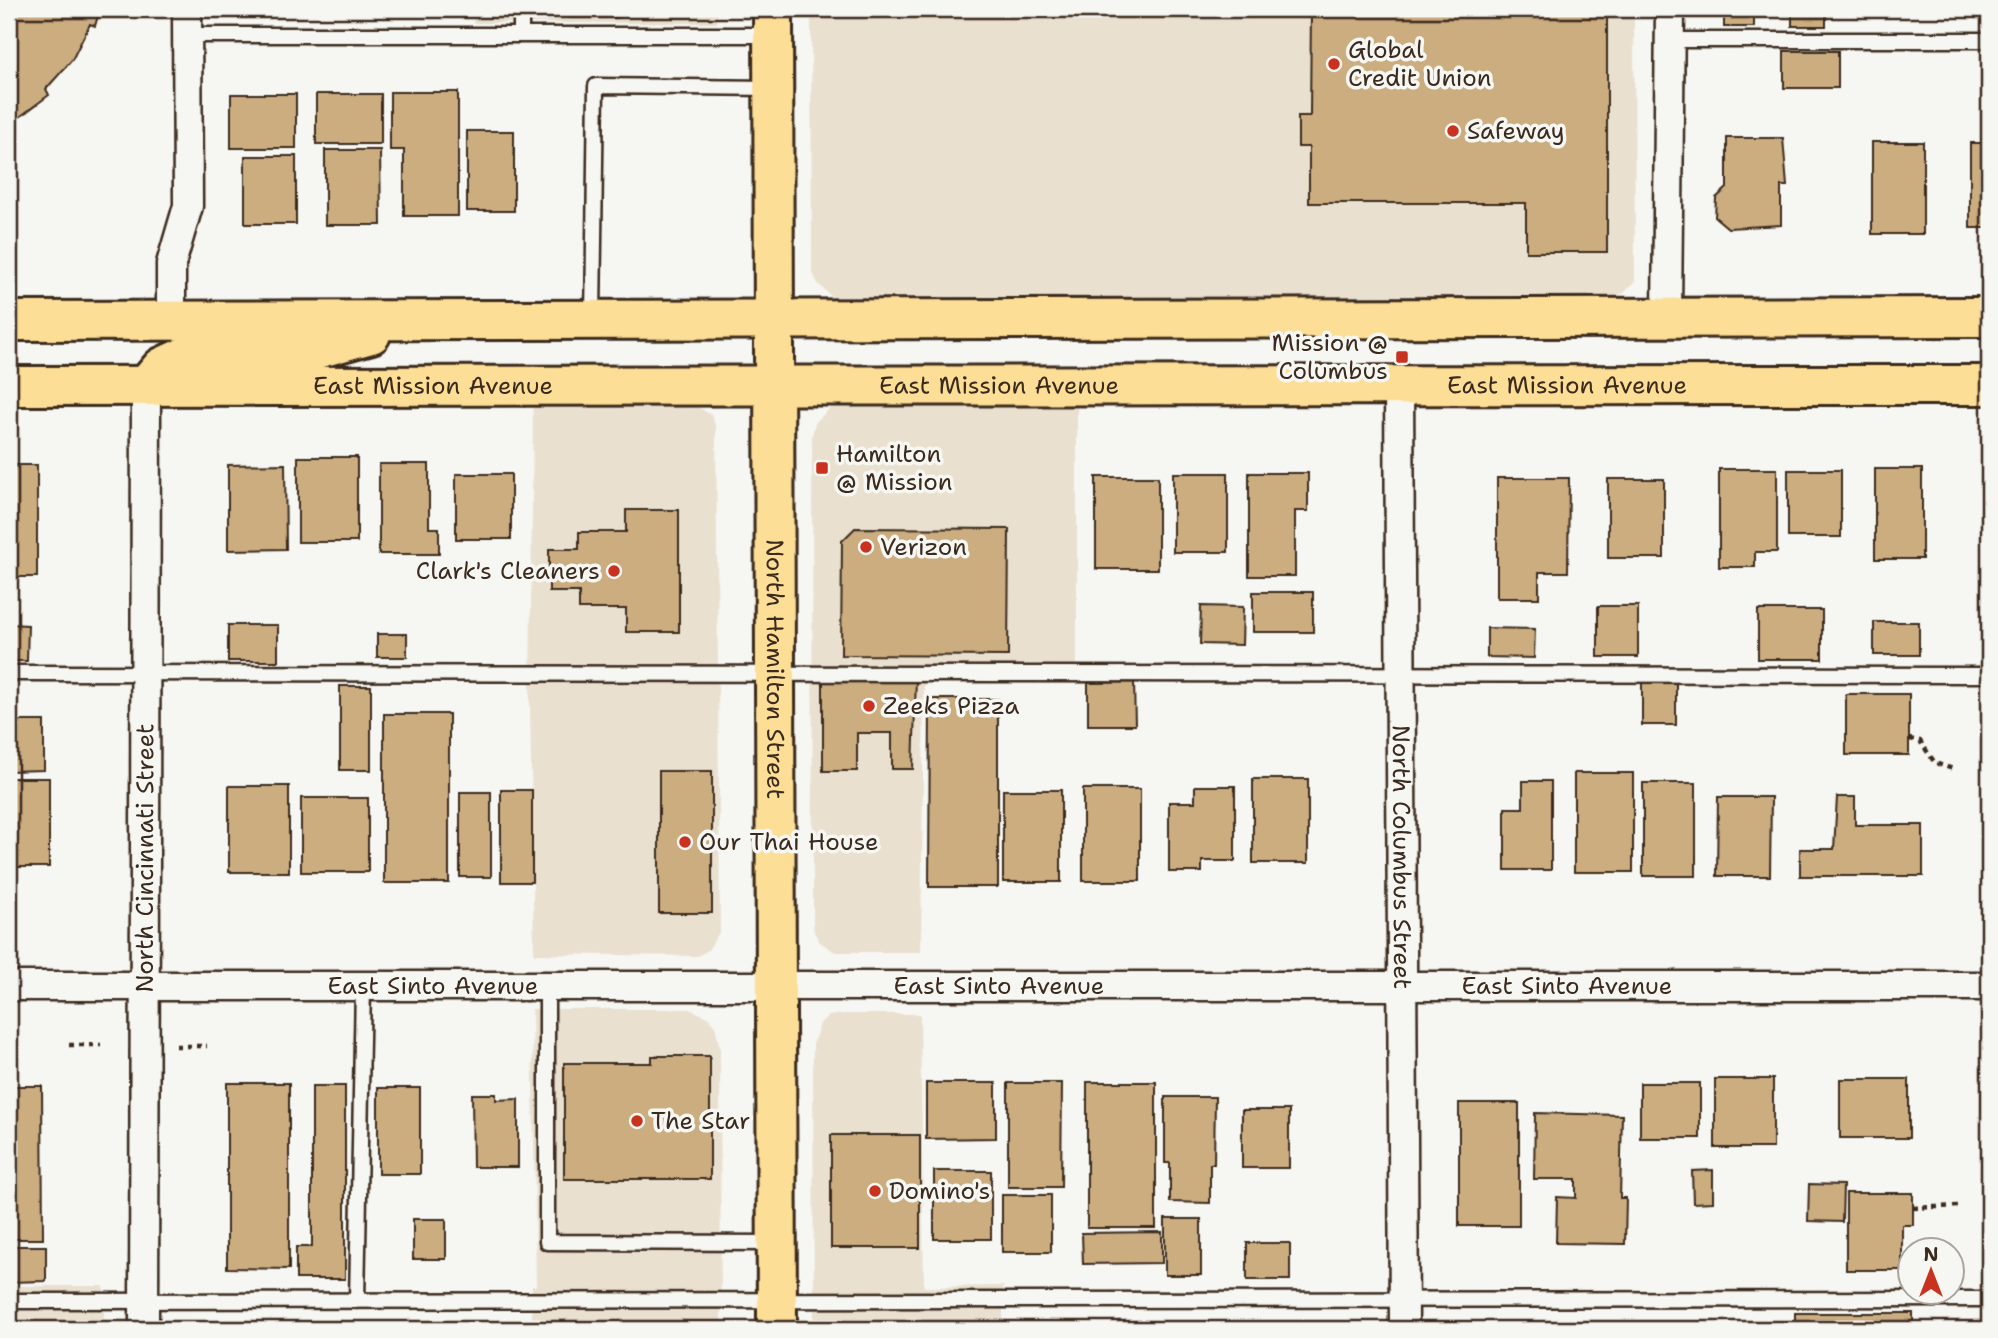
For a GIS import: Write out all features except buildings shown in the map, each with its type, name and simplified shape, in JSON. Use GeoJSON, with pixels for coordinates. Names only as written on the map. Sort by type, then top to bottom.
{"type":"FeatureCollection","features":[{"type":"Feature","properties":{"kind":"main road","name":"North Hamilton Street"},"geometry":{"type":"LineString","coordinates":[[773,22],[777,1315]]}},
{"type":"Feature","properties":{"kind":"main road"},"geometry":{"type":"LineString","coordinates":[[9,321],[1989,317]]}},
{"type":"Feature","properties":{"kind":"main road"},"geometry":{"type":"LineString","coordinates":[[146,386],[162,367],[195,352],[313,350],[351,342],[408,321]]}},
{"type":"Feature","properties":{"kind":"main road","name":"East Mission Avenue"},"geometry":{"type":"LineString","coordinates":[[9,386],[1989,385]]}},
{"type":"Feature","properties":{"kind":"street"},"geometry":{"type":"LineString","coordinates":[[1667,317],[1670,9]]}},
{"type":"Feature","properties":{"kind":"street"},"geometry":{"type":"LineString","coordinates":[[171,321],[171,264],[187,206],[187,22]]}},
{"type":"Feature","properties":{"kind":"street","name":"North Columbus Street"},"geometry":{"type":"LineString","coordinates":[[1399,385],[1404,1329]]}},
{"type":"Feature","properties":{"kind":"street","name":"North Cincinnati Street"},"geometry":{"type":"LineString","coordinates":[[144,1315],[146,386]]}},
{"type":"Feature","properties":{"kind":"street","name":"East Sinto Avenue"},"geometry":{"type":"LineString","coordinates":[[9,986],[1989,986]]}},
{"type":"Feature","properties":{"kind":"lane"},"geometry":{"type":"LineString","coordinates":[[521,9],[521,35]]}},
{"type":"Feature","properties":{"kind":"lane"},"geometry":{"type":"LineString","coordinates":[[571,9],[615,9]]}},
{"type":"Feature","properties":{"kind":"lane"},"geometry":{"type":"LineString","coordinates":[[187,22],[521,35],[773,22]]}},
{"type":"Feature","properties":{"kind":"lane"},"geometry":{"type":"LineString","coordinates":[[1670,40],[1989,40]]}},
{"type":"Feature","properties":{"kind":"lane"},"geometry":{"type":"LineString","coordinates":[[593,321],[596,86],[773,88]]}},
{"type":"Feature","properties":{"kind":"lane"},"geometry":{"type":"LineString","coordinates":[[9,673],[775,676],[1401,673],[1989,675]]}},
{"type":"Feature","properties":{"kind":"lane"},"geometry":{"type":"LineString","coordinates":[[357,1301],[363,987]]}},
{"type":"Feature","properties":{"kind":"lane"},"geometry":{"type":"LineString","coordinates":[[547,987],[547,1242],[777,1243]]}},
{"type":"Feature","properties":{"kind":"lane"},"geometry":{"type":"LineString","coordinates":[[9,1301],[144,1315],[357,1301],[777,1315],[1404,1300],[1989,1298]]}},
{"type":"Feature","properties":{"kind":"path"},"geometry":{"type":"LineString","coordinates":[[1909,739],[1920,741],[1935,763],[1956,770]]}},
{"type":"Feature","properties":{"kind":"path"},"geometry":{"type":"LineString","coordinates":[[69,1045],[101,1045]]}},
{"type":"Feature","properties":{"kind":"path"},"geometry":{"type":"LineString","coordinates":[[172,1046],[207,1046]]}},
{"type":"Feature","properties":{"kind":"path"},"geometry":{"type":"LineString","coordinates":[[1913,1208],[1958,1206]]}},
{"type":"Feature","properties":{"kind":"shaded area"},"geometry":{"type":"Polygon","coordinates":[[[473,9],[717,9],[717,23],[473,23],[473,9]]]}},
{"type":"Feature","properties":{"kind":"shaded area"},"geometry":{"type":"Polygon","coordinates":[[[811,9],[1634,9],[1635,281],[1624,293],[1613,297],[832,297],[818,284],[812,271],[811,9]]]}},
{"type":"Feature","properties":{"kind":"shaded area"},"geometry":{"type":"Polygon","coordinates":[[[1077,404],[1077,681],[924,683],[921,952],[835,952],[820,942],[814,932],[813,919],[812,436],[815,423],[830,408],[841,405],[1077,404]]]}},
{"type":"Feature","properties":{"kind":"shaded area"},"geometry":{"type":"Polygon","coordinates":[[[533,406],[698,407],[711,415],[716,427],[720,931],[708,950],[698,956],[534,954],[530,701],[533,406]]]}},
{"type":"Feature","properties":{"kind":"shaded area"},"geometry":{"type":"Polygon","coordinates":[[[532,1009],[689,1009],[708,1017],[715,1026],[720,1048],[721,1329],[532,1329],[532,1286],[536,1286],[532,1009]]]}},
{"type":"Feature","properties":{"kind":"shaded area"},"geometry":{"type":"Polygon","coordinates":[[[920,1014],[924,1287],[1003,1286],[1003,1329],[814,1329],[813,1044],[820,1023],[829,1016],[920,1014]]]}},
{"type":"Feature","properties":{"kind":"shaded area"},"geometry":{"type":"Polygon","coordinates":[[[9,1286],[104,1286],[104,1329],[9,1329],[9,1286]]]}},
{"type":"Feature","properties":{"kind":"place","name":"Global Credit Union"},"geometry":{"type":"Point","coordinates":[1334,64]}},
{"type":"Feature","properties":{"kind":"place","name":"Safeway"},"geometry":{"type":"Point","coordinates":[1453,131]}},
{"type":"Feature","properties":{"kind":"place","name":"Mission @ Columbus"},"geometry":{"type":"Point","coordinates":[1402,357]}},
{"type":"Feature","properties":{"kind":"place","name":"Hamilton @ Mission"},"geometry":{"type":"Point","coordinates":[822,468]}},
{"type":"Feature","properties":{"kind":"place","name":"Verizon"},"geometry":{"type":"Point","coordinates":[866,547]}},
{"type":"Feature","properties":{"kind":"place","name":"Clark's Cleaners"},"geometry":{"type":"Point","coordinates":[614,571]}},
{"type":"Feature","properties":{"kind":"place","name":"Zeeks Pizza"},"geometry":{"type":"Point","coordinates":[869,706]}},
{"type":"Feature","properties":{"kind":"place","name":"Our Thai House"},"geometry":{"type":"Point","coordinates":[685,842]}},
{"type":"Feature","properties":{"kind":"place","name":"The Star"},"geometry":{"type":"Point","coordinates":[637,1121]}},
{"type":"Feature","properties":{"kind":"place","name":"Domino's"},"geometry":{"type":"Point","coordinates":[875,1191]}}]}
